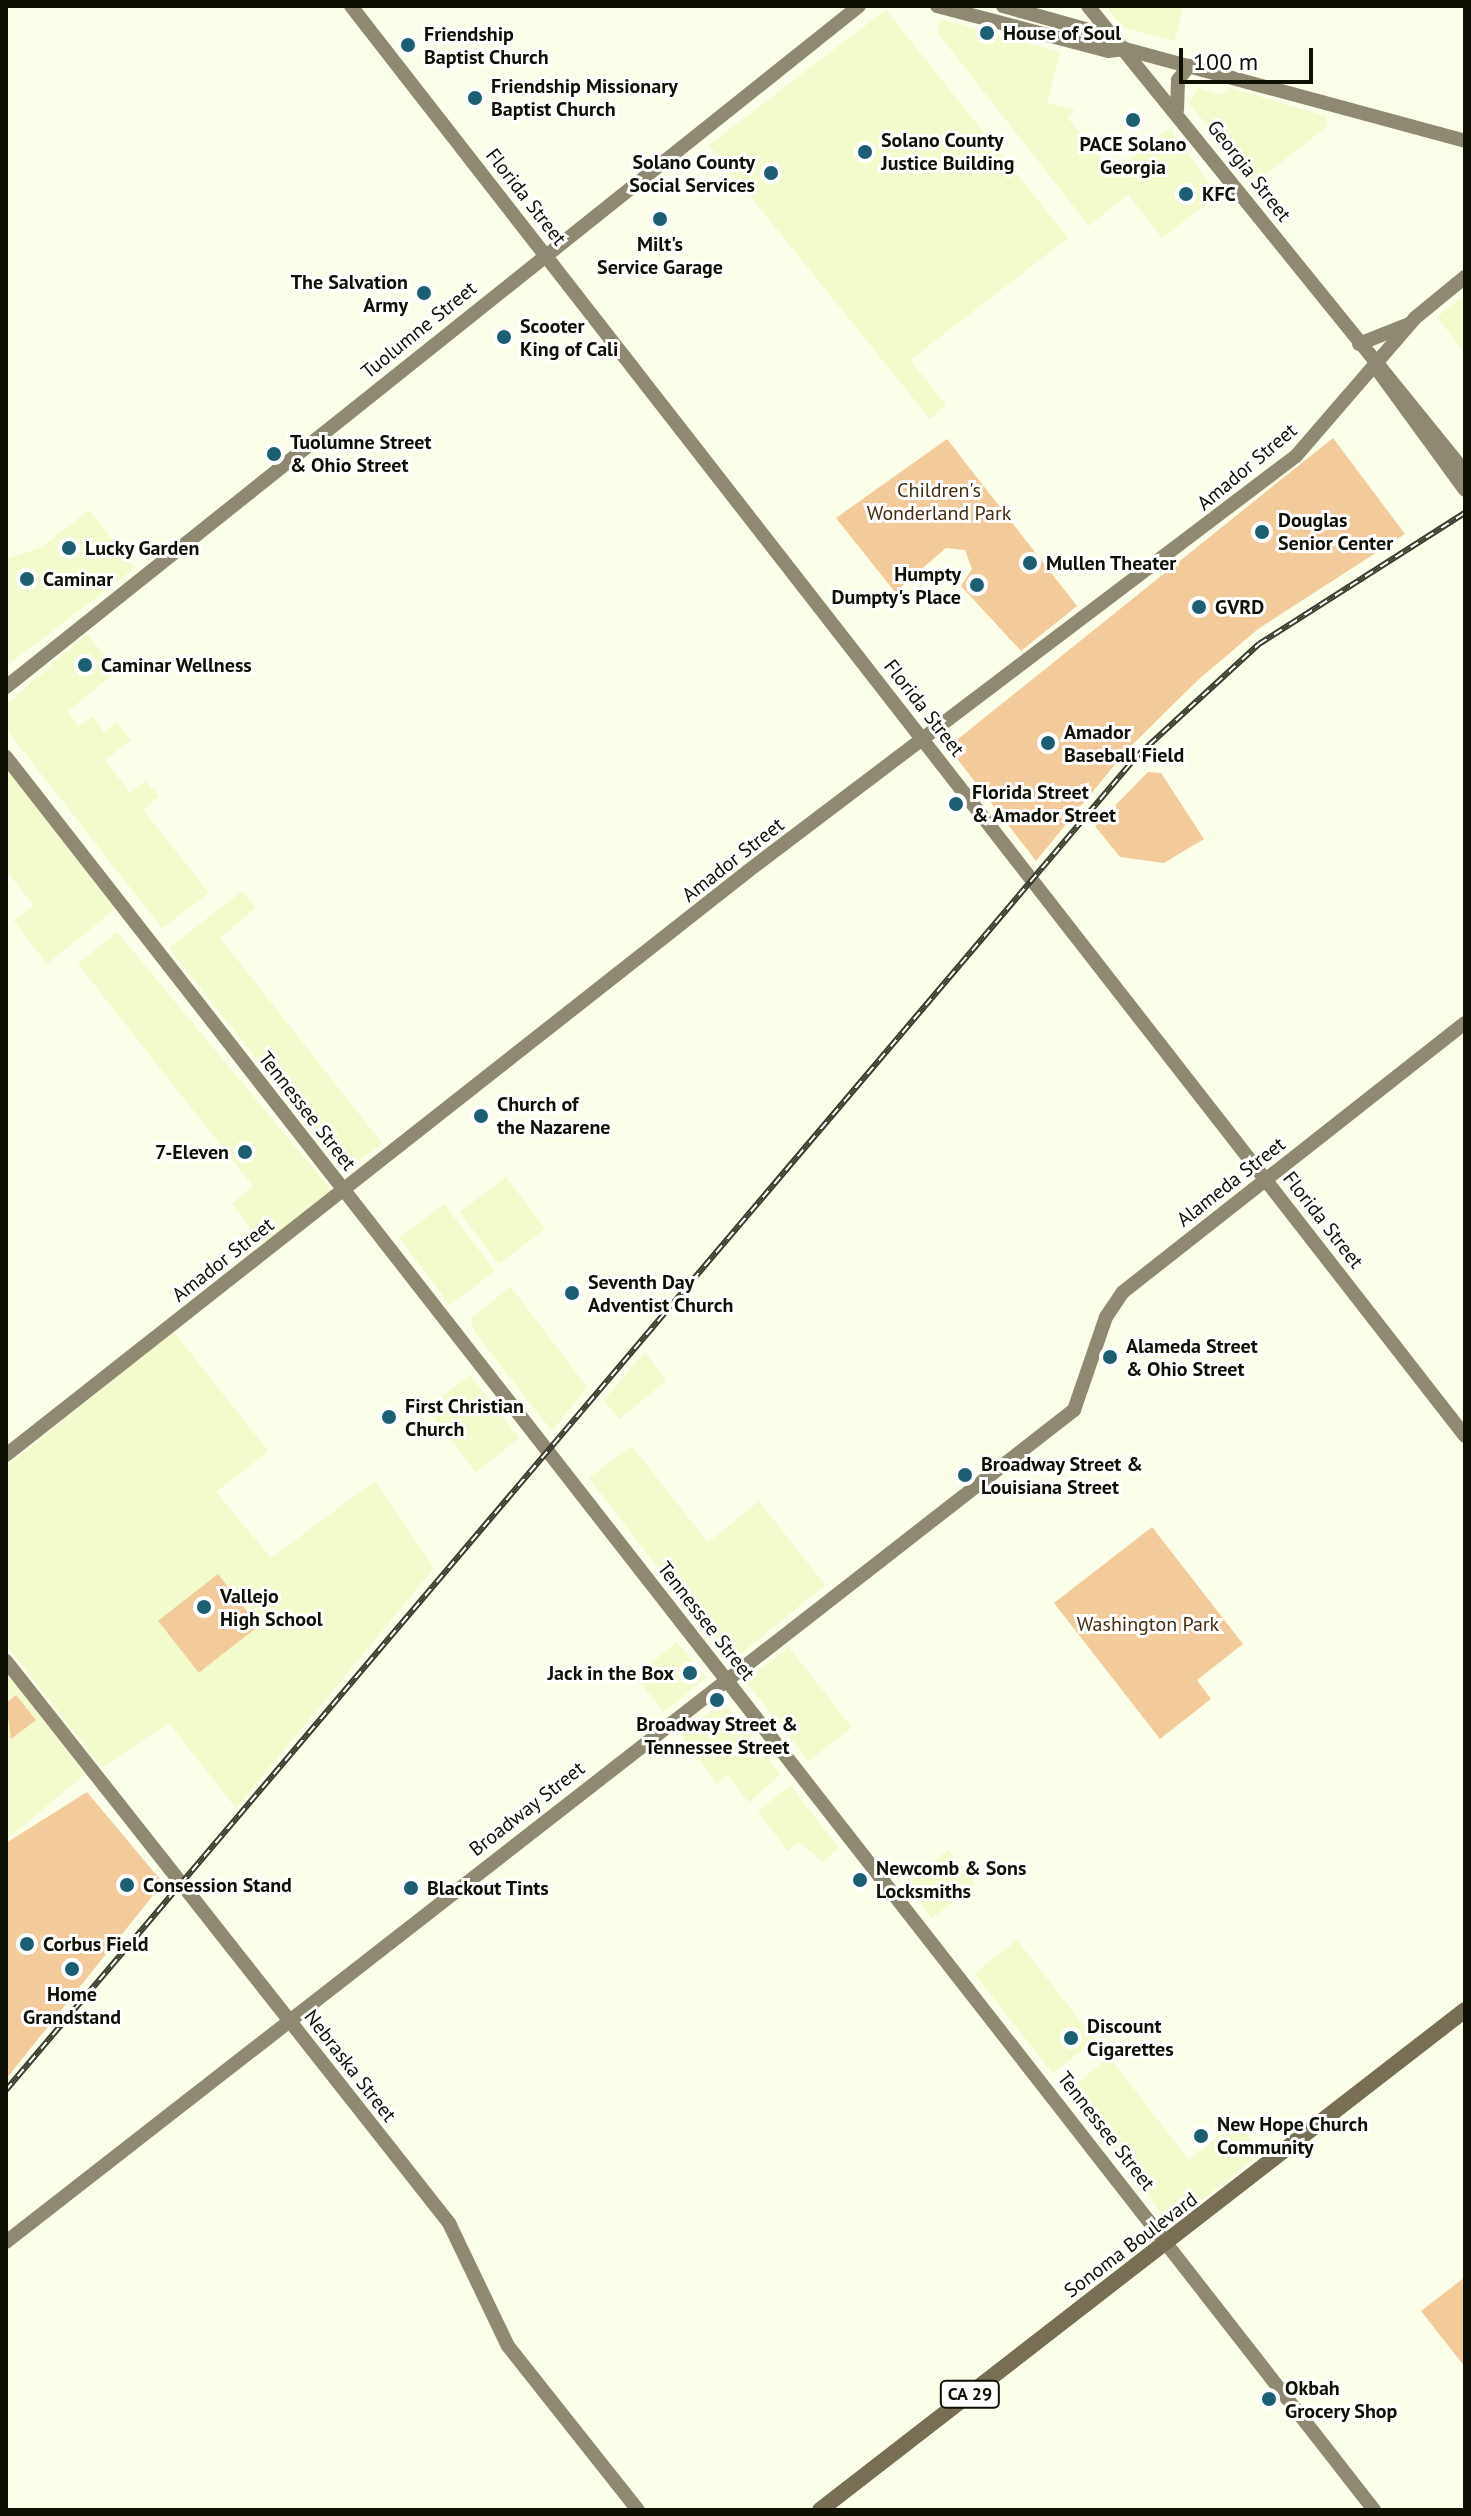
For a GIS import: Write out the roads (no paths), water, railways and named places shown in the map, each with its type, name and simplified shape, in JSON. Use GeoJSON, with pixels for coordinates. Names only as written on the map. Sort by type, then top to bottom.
{"type":"FeatureCollection","features":[{"type":"Feature","properties":{"kind":"main road","name":"Florida Street"},"geometry":{"type":"LineString","coordinates":[[351,6],[1465,1436]]}},
{"type":"Feature","properties":{"kind":"main road","name":"Tuolumne Street"},"geometry":{"type":"LineString","coordinates":[[6,687],[859,6]]}},
{"type":"Feature","properties":{"kind":"main road"},"geometry":{"type":"LineString","coordinates":[[937,6],[1108,51],[1125,49]]}},
{"type":"Feature","properties":{"kind":"main road"},"geometry":{"type":"LineString","coordinates":[[1069,23],[1079,6]]}},
{"type":"Feature","properties":{"kind":"main road","name":"Georgia Street"},"geometry":{"type":"LineString","coordinates":[[1088,6],[1177,111],[1359,344],[1465,472]]}},
{"type":"Feature","properties":{"kind":"main road"},"geometry":{"type":"LineString","coordinates":[[1002,24],[1008,7],[1069,23],[1125,49],[1465,141]]}},
{"type":"Feature","properties":{"kind":"main road"},"geometry":{"type":"LineString","coordinates":[[1177,111],[1178,80],[1189,66]]}},
{"type":"Feature","properties":{"kind":"main road","name":"Amador Street"},"geometry":{"type":"LineString","coordinates":[[6,1455],[343,1189],[1296,456],[1410,324],[1465,277]]}},
{"type":"Feature","properties":{"kind":"main road"},"geometry":{"type":"LineString","coordinates":[[1359,344],[1410,324]]}},
{"type":"Feature","properties":{"kind":"main road","name":"Georgia Street"},"geometry":{"type":"LineString","coordinates":[[1376,365],[1465,490]]}},
{"type":"Feature","properties":{"kind":"main road","name":"Tennessee Street"},"geometry":{"type":"LineString","coordinates":[[6,757],[1374,2510]]}},
{"type":"Feature","properties":{"kind":"main road","name":"Alameda Street"},"geometry":{"type":"LineString","coordinates":[[1074,1410],[1113,1304],[1465,1023]]}},
{"type":"Feature","properties":{"kind":"main road","name":"Broadway Street"},"geometry":{"type":"LineString","coordinates":[[6,2242],[725,1678],[1074,1410]]}},
{"type":"Feature","properties":{"kind":"main road","name":"Nebraska Street"},"geometry":{"type":"LineString","coordinates":[[6,1661],[449,2223],[508,2346],[638,2510]]}},
{"type":"Feature","properties":{"kind":"main road","name":"Sonoma Boulevard"},"geometry":{"type":"LineString","coordinates":[[820,2510],[1465,2010]]}},
{"type":"Feature","properties":{"kind":"railway"},"geometry":{"type":"LineString","coordinates":[[6,2090],[1136,757],[1259,644],[1465,513]]}},
{"type":"Feature","properties":{"kind":"place","name":"House of Soul"},"geometry":{"type":"Point","coordinates":[987,33]}},
{"type":"Feature","properties":{"kind":"place","name":"Friendship Baptist Church"},"geometry":{"type":"Point","coordinates":[408,45]}},
{"type":"Feature","properties":{"kind":"place","name":"Friendship Missionary Baptist Church"},"geometry":{"type":"Point","coordinates":[475,98]}},
{"type":"Feature","properties":{"kind":"place","name":"PACE Solano Georgia"},"geometry":{"type":"Point","coordinates":[1133,120]}},
{"type":"Feature","properties":{"kind":"place","name":"Solano County Justice Building"},"geometry":{"type":"Point","coordinates":[865,152]}},
{"type":"Feature","properties":{"kind":"place","name":"Solano County Social Services"},"geometry":{"type":"Point","coordinates":[771,173]}},
{"type":"Feature","properties":{"kind":"place","name":"KFC"},"geometry":{"type":"Point","coordinates":[1186,194]}},
{"type":"Feature","properties":{"kind":"place","name":"Milt's Service Garage"},"geometry":{"type":"Point","coordinates":[660,219]}},
{"type":"Feature","properties":{"kind":"place","name":"The Salvation Army"},"geometry":{"type":"Point","coordinates":[424,293]}},
{"type":"Feature","properties":{"kind":"place","name":"Scooter King of Cali"},"geometry":{"type":"Point","coordinates":[504,337]}},
{"type":"Feature","properties":{"kind":"place","name":"Tuolumne Street & Ohio Street"},"geometry":{"type":"Point","coordinates":[274,454]}},
{"type":"Feature","properties":{"kind":"place","name":"Douglas Senior Center"},"geometry":{"type":"Point","coordinates":[1262,532]}},
{"type":"Feature","properties":{"kind":"place","name":"Lucky Garden"},"geometry":{"type":"Point","coordinates":[69,548]}},
{"type":"Feature","properties":{"kind":"place","name":"Mullen Theater"},"geometry":{"type":"Point","coordinates":[1030,563]}},
{"type":"Feature","properties":{"kind":"place","name":"Caminar"},"geometry":{"type":"Point","coordinates":[27,579]}},
{"type":"Feature","properties":{"kind":"place","name":"Humpty Dumpty's Place"},"geometry":{"type":"Point","coordinates":[977,585]}},
{"type":"Feature","properties":{"kind":"place","name":"GVRD"},"geometry":{"type":"Point","coordinates":[1199,607]}},
{"type":"Feature","properties":{"kind":"place","name":"Caminar Wellness"},"geometry":{"type":"Point","coordinates":[85,665]}},
{"type":"Feature","properties":{"kind":"place","name":"Amador Baseball Field"},"geometry":{"type":"Point","coordinates":[1048,743]}},
{"type":"Feature","properties":{"kind":"place","name":"Florida Street & Amador Street"},"geometry":{"type":"Point","coordinates":[956,804]}},
{"type":"Feature","properties":{"kind":"place","name":"Church of the Nazarene"},"geometry":{"type":"Point","coordinates":[481,1116]}},
{"type":"Feature","properties":{"kind":"place","name":"7-Eleven"},"geometry":{"type":"Point","coordinates":[245,1152]}},
{"type":"Feature","properties":{"kind":"place","name":"Seventh Day Adventist Church"},"geometry":{"type":"Point","coordinates":[572,1293]}},
{"type":"Feature","properties":{"kind":"place","name":"Alameda Street & Ohio Street"},"geometry":{"type":"Point","coordinates":[1110,1357]}},
{"type":"Feature","properties":{"kind":"place","name":"First Christian Church"},"geometry":{"type":"Point","coordinates":[389,1417]}},
{"type":"Feature","properties":{"kind":"place","name":"Broadway Street & Louisiana Street"},"geometry":{"type":"Point","coordinates":[965,1475]}},
{"type":"Feature","properties":{"kind":"place","name":"Vallejo High School"},"geometry":{"type":"Point","coordinates":[204,1607]}},
{"type":"Feature","properties":{"kind":"place","name":"Jack in the Box"},"geometry":{"type":"Point","coordinates":[690,1673]}},
{"type":"Feature","properties":{"kind":"place","name":"Broadway Street & Tennessee Street"},"geometry":{"type":"Point","coordinates":[717,1700]}},
{"type":"Feature","properties":{"kind":"place","name":"Newcomb & Sons Locksmiths"},"geometry":{"type":"Point","coordinates":[860,1880]}},
{"type":"Feature","properties":{"kind":"place","name":"Consession Stand"},"geometry":{"type":"Point","coordinates":[127,1885]}},
{"type":"Feature","properties":{"kind":"place","name":"Blackout Tints"},"geometry":{"type":"Point","coordinates":[411,1888]}},
{"type":"Feature","properties":{"kind":"place","name":"Corbus Field"},"geometry":{"type":"Point","coordinates":[27,1944]}},
{"type":"Feature","properties":{"kind":"place","name":"Home Grandstand"},"geometry":{"type":"Point","coordinates":[72,1969]}},
{"type":"Feature","properties":{"kind":"place","name":"Discount Cigarettes"},"geometry":{"type":"Point","coordinates":[1071,2038]}},
{"type":"Feature","properties":{"kind":"place","name":"New Hope Church Community"},"geometry":{"type":"Point","coordinates":[1201,2136]}},
{"type":"Feature","properties":{"kind":"place","name":"Okbah Grocery Shop"},"geometry":{"type":"Point","coordinates":[1269,2399]}},
{"type":"Feature","properties":{"kind":"park label","name":"Children's Wonderland Park"},"geometry":{"type":"Point","coordinates":[939,502]}},
{"type":"Feature","properties":{"kind":"park label","name":"Washington Park"},"geometry":{"type":"Point","coordinates":[1148,1624]}}]}
